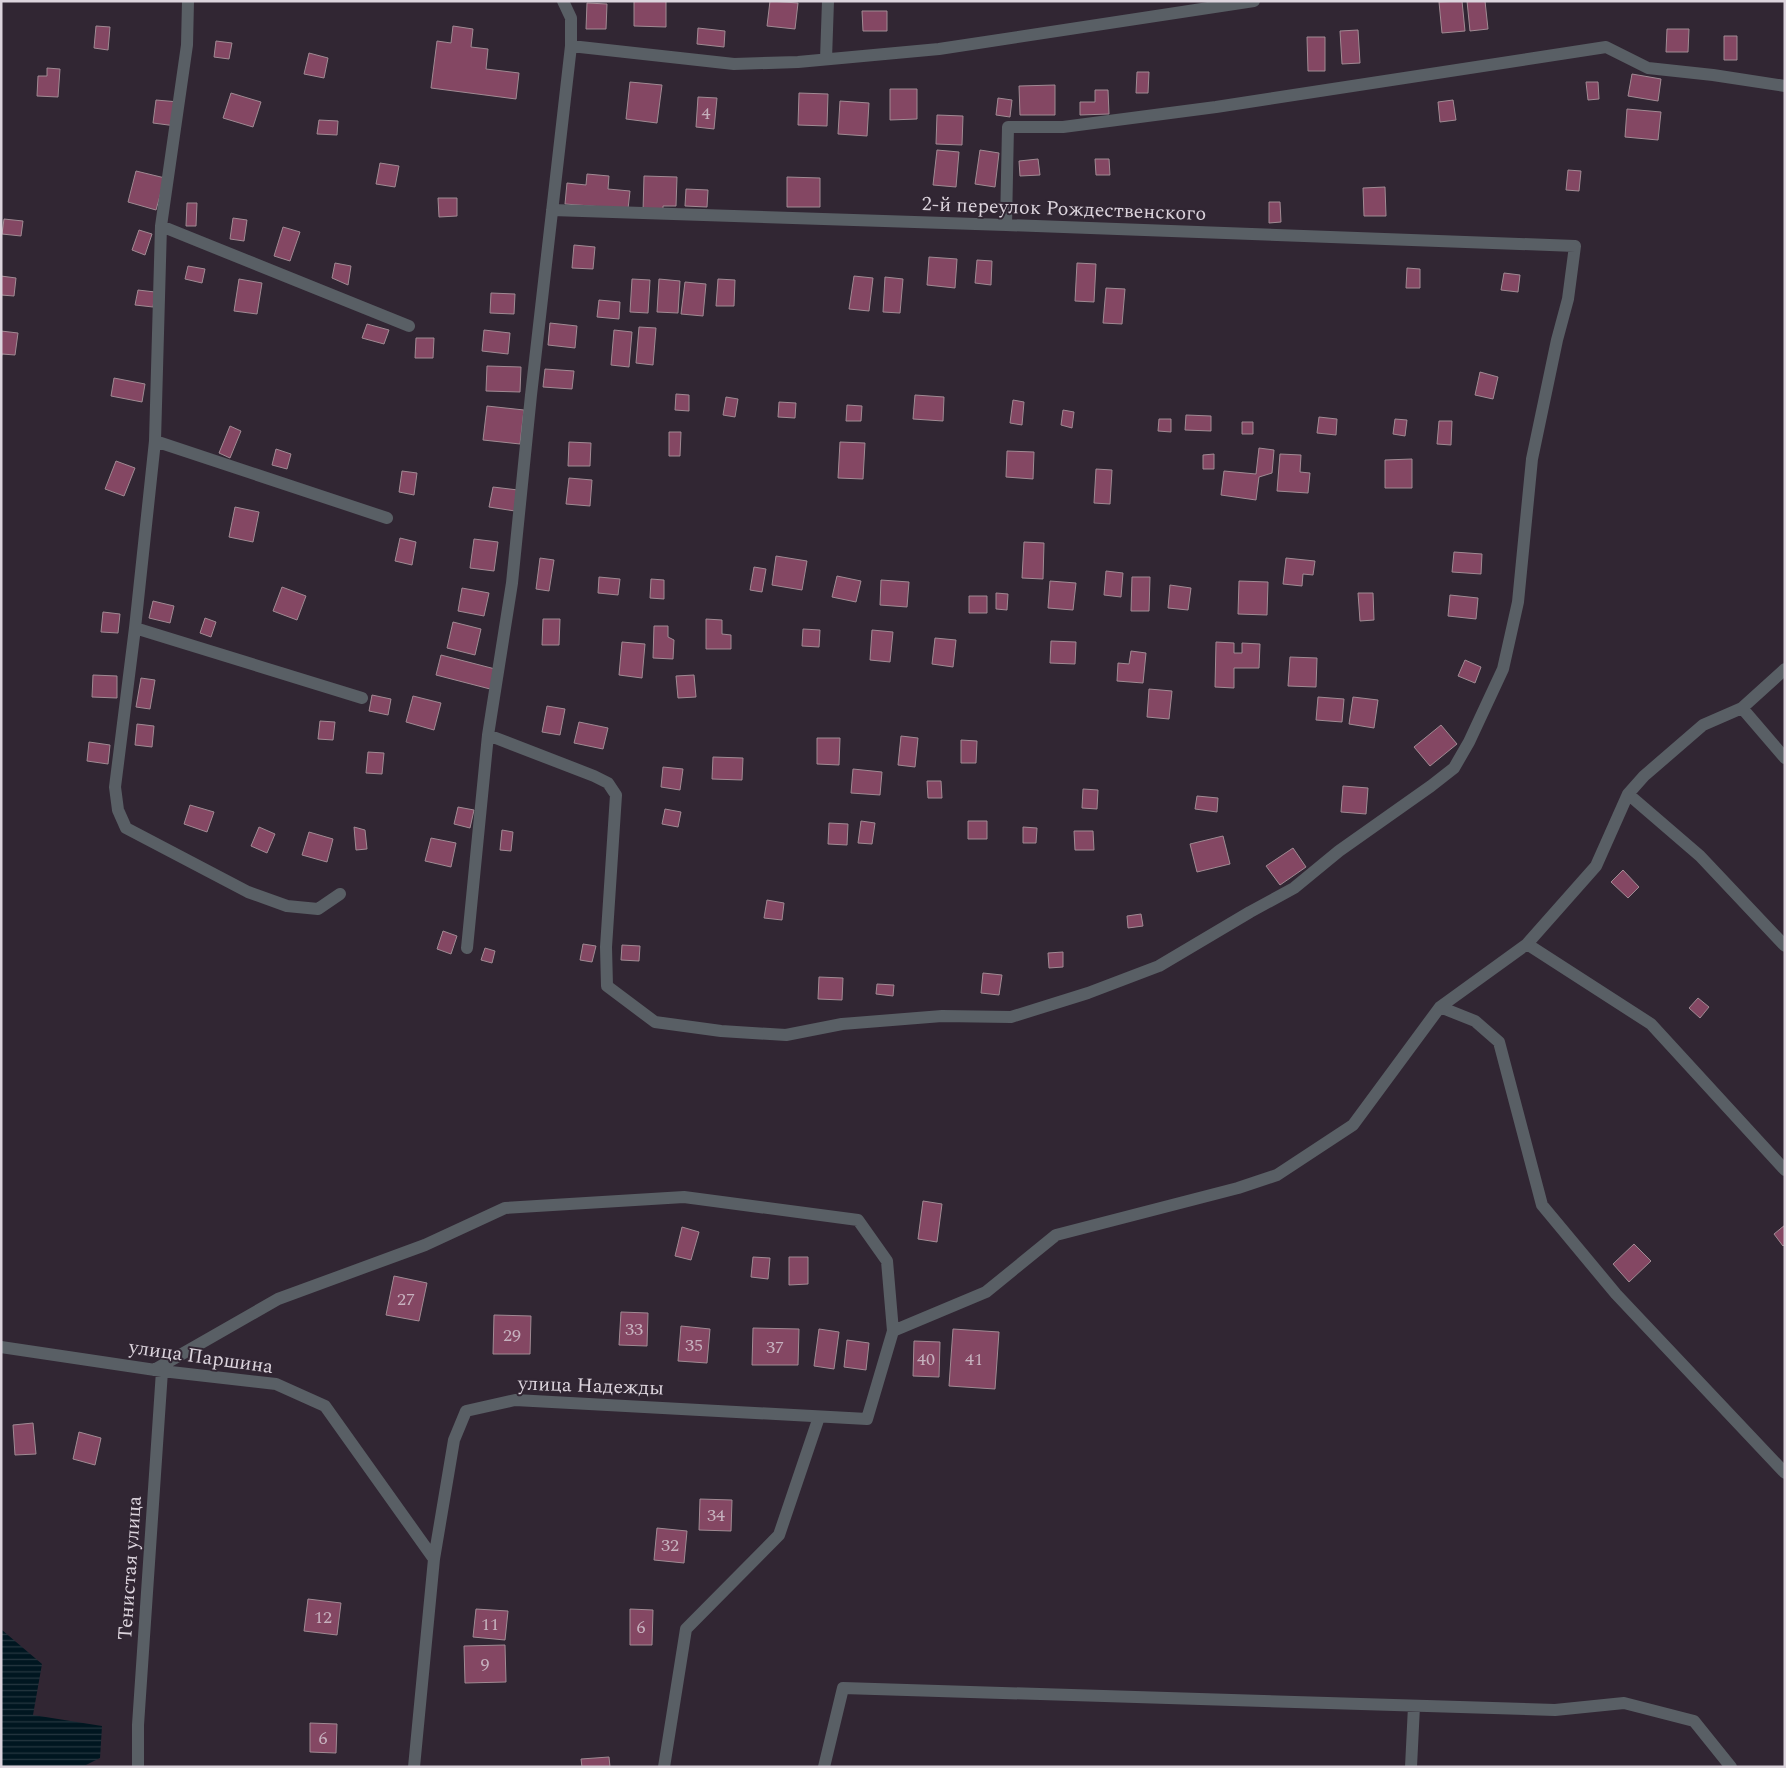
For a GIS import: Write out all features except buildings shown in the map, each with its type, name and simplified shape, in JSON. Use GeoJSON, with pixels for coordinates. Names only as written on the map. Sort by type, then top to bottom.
{"type":"FeatureCollection","features":[{"type":"Feature","properties":{"kind":"street"},"geometry":{"type":"LineString","coordinates":[[188,1],[187,45],[161,226],[155,441],[135,628],[115,786],[118,810],[126,828],[248,892],[287,906],[318,909],[340,894]]}},
{"type":"Feature","properties":{"kind":"street"},"geometry":{"type":"LineString","coordinates":[[467,948],[488,735],[512,583],[571,46],[571,18],[563,1]]}},
{"type":"Feature","properties":{"kind":"street"},"geometry":{"type":"LineString","coordinates":[[826,60],[828,1]]}},
{"type":"Feature","properties":{"kind":"street"},"geometry":{"type":"LineString","coordinates":[[571,46],[734,64],[826,60],[939,49],[1254,1]]}},
{"type":"Feature","properties":{"kind":"street"},"geometry":{"type":"LineString","coordinates":[[1006,225],[1008,127],[1063,127],[1187,111],[1606,47],[1648,68],[1713,75],[1785,86]]}},
{"type":"Feature","properties":{"kind":"street","name":"2-й переулок Рождественского"},"geometry":{"type":"LineString","coordinates":[[488,735],[594,776],[608,784],[616,795],[606,947],[607,986],[655,1022],[721,1031],[786,1035],[842,1024],[942,1016],[1011,1017],[1088,993],[1159,966],[1294,888],[1339,851],[1454,768],[1469,742],[1503,669],[1518,602],[1532,458],[1557,340],[1568,299],[1575,246],[552,210]]}},
{"type":"Feature","properties":{"kind":"street"},"geometry":{"type":"LineString","coordinates":[[161,226],[409,326]]}},
{"type":"Feature","properties":{"kind":"street"},"geometry":{"type":"LineString","coordinates":[[155,441],[386,518]]}},
{"type":"Feature","properties":{"kind":"street"},"geometry":{"type":"LineString","coordinates":[[135,628],[362,698]]}},
{"type":"Feature","properties":{"kind":"street"},"geometry":{"type":"LineString","coordinates":[[158,1371],[278,1299],[425,1245],[505,1208],[684,1198],[858,1220],[887,1261],[892,1331],[986,1292],[1056,1235],[1278,1176],[1353,1125],[1440,1007],[1527,944],[1596,866],[1628,794],[1644,776],[1703,725],[1742,708],[1785,669]]}},
{"type":"Feature","properties":{"kind":"street"},"geometry":{"type":"LineString","coordinates":[[1742,708],[1785,758]]}},
{"type":"Feature","properties":{"kind":"street"},"geometry":{"type":"LineString","coordinates":[[1628,794],[1700,856],[1785,946]]}},
{"type":"Feature","properties":{"kind":"street"},"geometry":{"type":"LineString","coordinates":[[1527,944],[1651,1024],[1785,1170]]}},
{"type":"Feature","properties":{"kind":"street"},"geometry":{"type":"LineString","coordinates":[[1440,1007],[1475,1021],[1499,1042],[1515,1095],[1542,1204],[1616,1294],[1785,1473]]}},
{"type":"Feature","properties":{"kind":"street","name":"улица Надежды"},"geometry":{"type":"LineString","coordinates":[[414,1767],[434,1560],[454,1440],[466,1411],[516,1400],[867,1419],[892,1331]]}},
{"type":"Feature","properties":{"kind":"street","name":"улица Паршина"},"geometry":{"type":"LineString","coordinates":[[1,1347],[158,1371],[276,1384],[325,1406],[434,1560]]}},
{"type":"Feature","properties":{"kind":"street","name":"Тенистая улица"},"geometry":{"type":"LineString","coordinates":[[138,1767],[138,1725],[158,1371]]}},
{"type":"Feature","properties":{"kind":"street"},"geometry":{"type":"LineString","coordinates":[[664,1767],[686,1629],[779,1535],[819,1417]]}},
{"type":"Feature","properties":{"kind":"street"},"geometry":{"type":"LineString","coordinates":[[824,1767],[843,1688],[1555,1710],[1624,1703],[1694,1721],[1731,1767]]}},
{"type":"Feature","properties":{"kind":"street"},"geometry":{"type":"LineString","coordinates":[[1411,1767],[1414,1706]]}},
{"type":"Feature","properties":{"kind":"water"},"geometry":{"type":"Polygon","coordinates":[[[2,1630],[42,1664],[33,1715],[102,1726],[100,1758],[82,1767],[1,1767],[2,1630]]]}}]}
